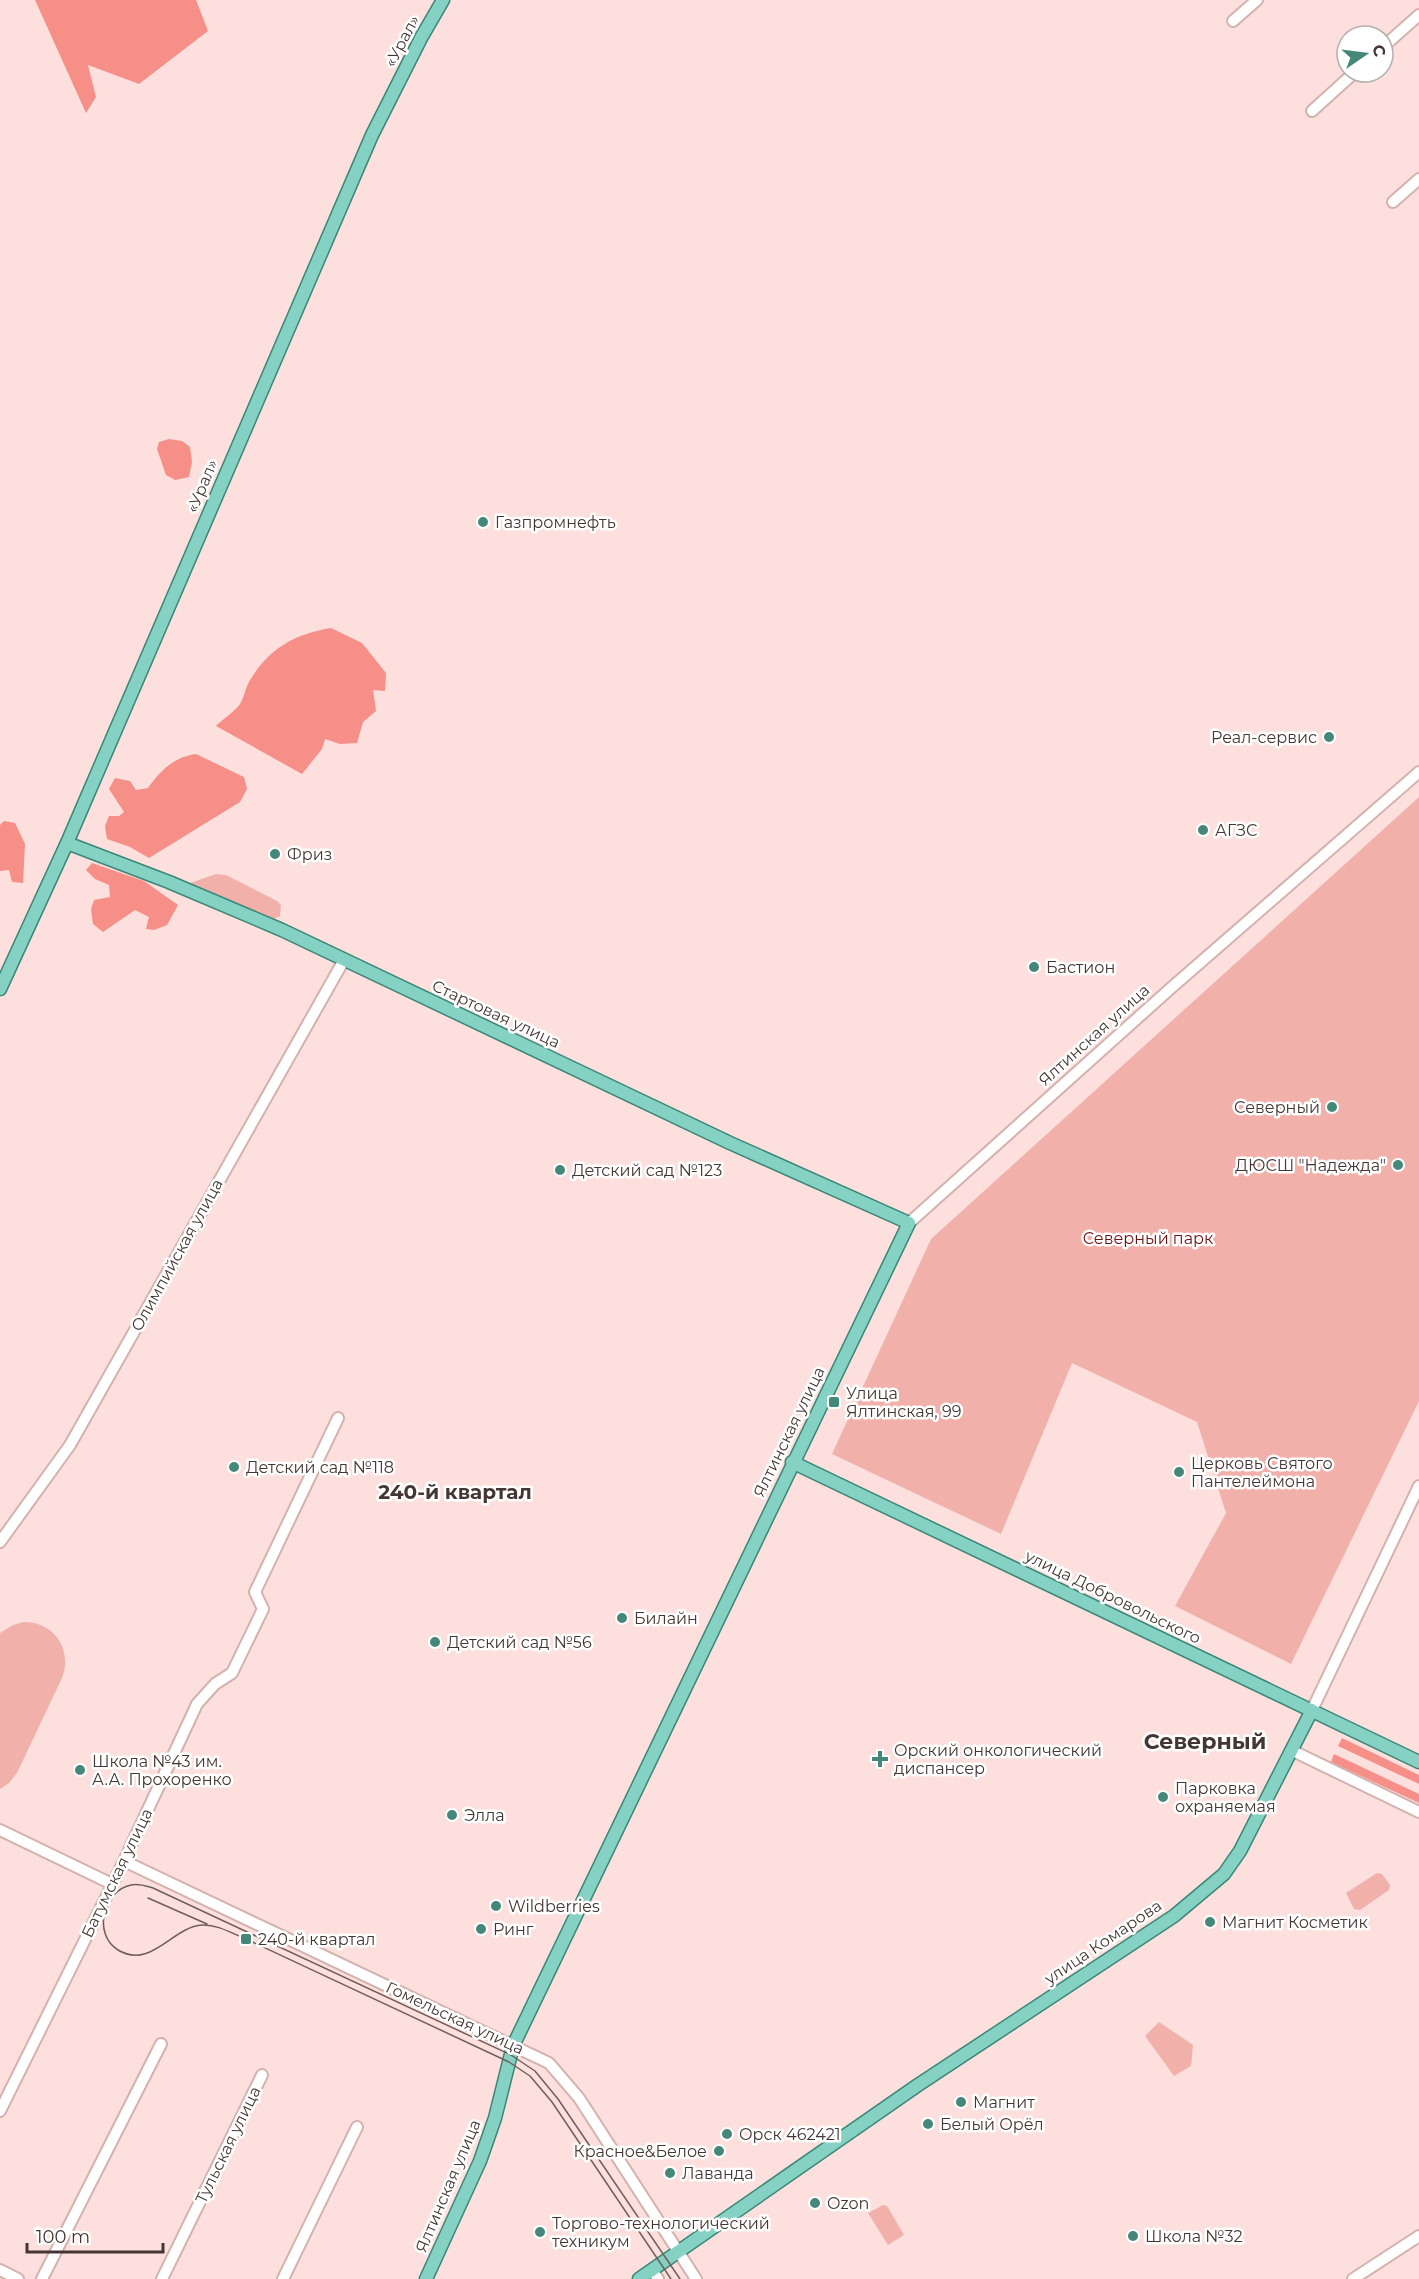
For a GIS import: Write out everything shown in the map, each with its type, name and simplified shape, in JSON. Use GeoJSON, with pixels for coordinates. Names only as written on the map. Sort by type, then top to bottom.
{"type":"FeatureCollection","features":[{"type":"Feature","properties":{"kind":"main road","name":"«Урал»"},"geometry":{"type":"LineString","coordinates":[[0,989],[67,843],[372,135],[443,0]]}},
{"type":"Feature","properties":{"kind":"main road","name":"Стартовая улица"},"geometry":{"type":"LineString","coordinates":[[67,843],[251,917],[720,1138],[909,1223]]}},
{"type":"Feature","properties":{"kind":"main road","name":"Ялтинская улица"},"geometry":{"type":"LineString","coordinates":[[426,2279],[480,2161],[495,2118],[513,2046],[792,1462],[909,1223]]}},
{"type":"Feature","properties":{"kind":"main road","name":"улица Добровольского"},"geometry":{"type":"LineString","coordinates":[[792,1462],[1419,1762]]}},
{"type":"Feature","properties":{"kind":"main road","name":"улица Комарова"},"geometry":{"type":"LineString","coordinates":[[639,2279],[655,2275],[678,2251],[918,2085],[1174,1916],[1224,1874],[1240,1851],[1312,1710]]}},
{"type":"Feature","properties":{"kind":"street"},"geometry":{"type":"LineString","coordinates":[[1233,21],[1257,0]]}},
{"type":"Feature","properties":{"kind":"street"},"geometry":{"type":"LineString","coordinates":[[1395,36],[1419,15]]}},
{"type":"Feature","properties":{"kind":"street"},"geometry":{"type":"LineString","coordinates":[[1312,111],[1342,84]]}},
{"type":"Feature","properties":{"kind":"street"},"geometry":{"type":"LineString","coordinates":[[1393,202],[1419,179]]}},
{"type":"Feature","properties":{"kind":"street","name":"Ялтинская улица"},"geometry":{"type":"LineString","coordinates":[[909,1223],[1166,993],[1419,772]]}},
{"type":"Feature","properties":{"kind":"street","name":"Олимпийская улица"},"geometry":{"type":"LineString","coordinates":[[0,1542],[70,1445],[344,960]]}},
{"type":"Feature","properties":{"kind":"street","name":"Батумская улица"},"geometry":{"type":"LineString","coordinates":[[0,2111],[124,1861],[197,1704],[215,1684],[232,1673],[252,1637],[263,1609],[255,1592],[338,1418]]}},
{"type":"Feature","properties":{"kind":"street","name":"улица Комарова"},"geometry":{"type":"LineString","coordinates":[[1312,1710],[1419,1486]]}},
{"type":"Feature","properties":{"kind":"street"},"geometry":{"type":"LineString","coordinates":[[1293,1750],[1419,1812]]}},
{"type":"Feature","properties":{"kind":"street"},"geometry":{"type":"LineString","coordinates":[[0,1830],[112,1884]]}},
{"type":"Feature","properties":{"kind":"street","name":"Гомельская улица"},"geometry":{"type":"LineString","coordinates":[[124,1861],[549,2063],[579,2098],[696,2279]]}},
{"type":"Feature","properties":{"kind":"street"},"geometry":{"type":"LineString","coordinates":[[42,2279],[161,2044]]}},
{"type":"Feature","properties":{"kind":"street","name":"Тульская улица"},"geometry":{"type":"LineString","coordinates":[[162,2279],[262,2075]]}},
{"type":"Feature","properties":{"kind":"street"},"geometry":{"type":"LineString","coordinates":[[283,2279],[357,2127]]}},
{"type":"Feature","properties":{"kind":"street"},"geometry":{"type":"LineString","coordinates":[[1353,2279],[1419,2236]]}},
{"type":"Feature","properties":{"kind":"street"},"geometry":{"type":"LineString","coordinates":[[0,2270],[18,2279]]}},
{"type":"Feature","properties":{"kind":"green space","name":"Северный парк"},"geometry":{"type":"Polygon","coordinates":[[[1419,797],[1419,1401],[1291,1664],[1175,1606],[1226,1513],[1197,1422],[1072,1363],[1001,1534],[832,1454],[931,1239],[1419,797]]]}},
{"type":"Feature","properties":{"kind":"green space"},"geometry":{"type":"Polygon","coordinates":[[[216,874],[226,875],[277,901],[281,905],[280,916],[274,919],[190,883],[216,874]]]}},
{"type":"Feature","properties":{"kind":"green space"},"geometry":{"type":"Polygon","coordinates":[[[23,1622],[44,1626],[52,1632],[63,1648],[65,1668],[17,1773],[0,1789],[0,1633],[23,1622]]]}},
{"type":"Feature","properties":{"kind":"green space"},"geometry":{"type":"Polygon","coordinates":[[[1377,1873],[1382,1874],[1390,1885],[1389,1890],[1360,1910],[1354,1909],[1346,1893],[1377,1873]]]}},
{"type":"Feature","properties":{"kind":"green space"},"geometry":{"type":"Polygon","coordinates":[[[1159,2022],[1193,2045],[1191,2066],[1174,2076],[1145,2036],[1159,2022]]]}},
{"type":"Feature","properties":{"kind":"green space"},"geometry":{"type":"Polygon","coordinates":[[[883,2205],[887,2206],[904,2235],[888,2245],[868,2213],[883,2205]]]}},
{"type":"Feature","properties":{"kind":"shaded area"},"geometry":{"type":"Polygon","coordinates":[[[35,0],[196,0],[208,31],[139,84],[88,65],[96,97],[86,113],[35,0]]]}},
{"type":"Feature","properties":{"kind":"shaded area"},"geometry":{"type":"Polygon","coordinates":[[[169,439],[182,441],[190,447],[192,462],[189,477],[175,480],[166,475],[157,449],[159,442],[169,439]]]}},
{"type":"Feature","properties":{"kind":"shaded area"},"geometry":{"type":"Polygon","coordinates":[[[331,628],[362,643],[386,673],[385,691],[373,690],[376,711],[363,722],[357,743],[340,744],[325,739],[322,749],[302,774],[216,726],[240,704],[256,670],[274,652],[305,634],[331,628]]]}},
{"type":"Feature","properties":{"kind":"shaded area"},"geometry":{"type":"Polygon","coordinates":[[[196,754],[244,777],[247,789],[240,802],[149,858],[130,847],[107,839],[105,826],[109,816],[119,816],[124,812],[109,789],[115,778],[130,781],[136,790],[148,788],[169,765],[181,758],[196,754]]]}},
{"type":"Feature","properties":{"kind":"shaded area"},"geometry":{"type":"Polygon","coordinates":[[[4,821],[15,823],[25,844],[23,883],[12,882],[9,870],[0,871],[0,825],[4,821]]]}},
{"type":"Feature","properties":{"kind":"shaded area"},"geometry":{"type":"Polygon","coordinates":[[[92,863],[144,881],[178,905],[167,925],[154,930],[146,929],[149,917],[135,910],[103,932],[93,924],[91,909],[94,900],[110,897],[109,885],[95,879],[86,870],[92,863]]]}},
{"type":"Feature","properties":{"kind":"shaded area"},"geometry":{"type":"Polygon","coordinates":[[[1342,1738],[1419,1775],[1419,1784],[1338,1746],[1342,1738]]]}},
{"type":"Feature","properties":{"kind":"shaded area"},"geometry":{"type":"Polygon","coordinates":[[[1334,1754],[1419,1794],[1419,1803],[1331,1762],[1334,1754]]]}},
{"type":"Feature","properties":{"kind":"tram line"},"geometry":{"type":"LineString","coordinates":[[671,2279],[552,2102],[530,2076],[509,2062],[219,1928],[208,1925],[191,1927],[161,1946],[141,1955],[130,1955],[118,1950],[110,1943],[103,1924],[104,1914],[113,1896],[121,1889],[131,1885],[153,1888],[511,2055],[535,2071],[558,2099],[680,2279]]}},
{"type":"Feature","properties":{"kind":"tram line"},"geometry":{"type":"LineString","coordinates":[[148,1898],[207,1924]]}},
{"type":"Feature","properties":{"kind":"place","name":"Газпромнефть"},"geometry":{"type":"Point","coordinates":[483,522]}},
{"type":"Feature","properties":{"kind":"place","name":"Реал-сервис"},"geometry":{"type":"Point","coordinates":[1329,737]}},
{"type":"Feature","properties":{"kind":"place","name":"АГЗС"},"geometry":{"type":"Point","coordinates":[1203,830]}},
{"type":"Feature","properties":{"kind":"place","name":"Фриз"},"geometry":{"type":"Point","coordinates":[275,854]}},
{"type":"Feature","properties":{"kind":"place","name":"Бастион"},"geometry":{"type":"Point","coordinates":[1034,967]}},
{"type":"Feature","properties":{"kind":"place","name":"Северный"},"geometry":{"type":"Point","coordinates":[1332,1107]}},
{"type":"Feature","properties":{"kind":"place","name":"ДЮСШ \"Надежда\""},"geometry":{"type":"Point","coordinates":[1398,1165]}},
{"type":"Feature","properties":{"kind":"place","name":"Детский сад №123"},"geometry":{"type":"Point","coordinates":[560,1170]}},
{"type":"Feature","properties":{"kind":"place","name":"Улица Ялтинская, 99"},"geometry":{"type":"Point","coordinates":[834,1402]}},
{"type":"Feature","properties":{"kind":"place","name":"Детский сад №118"},"geometry":{"type":"Point","coordinates":[234,1467]}},
{"type":"Feature","properties":{"kind":"place","name":"Церковь Святого Пантелеймона"},"geometry":{"type":"Point","coordinates":[1179,1472]}},
{"type":"Feature","properties":{"kind":"place","name":"Билайн"},"geometry":{"type":"Point","coordinates":[622,1618]}},
{"type":"Feature","properties":{"kind":"place","name":"Детский сад №56"},"geometry":{"type":"Point","coordinates":[435,1642]}},
{"type":"Feature","properties":{"kind":"place","name":"Орский онкологический диспансер"},"geometry":{"type":"Point","coordinates":[880,1759]}},
{"type":"Feature","properties":{"kind":"place","name":"Школа №43 им. А.А. Прохоренко"},"geometry":{"type":"Point","coordinates":[80,1770]}},
{"type":"Feature","properties":{"kind":"place","name":"Парковка охраняемая"},"geometry":{"type":"Point","coordinates":[1163,1797]}},
{"type":"Feature","properties":{"kind":"place","name":"Элла"},"geometry":{"type":"Point","coordinates":[452,1815]}},
{"type":"Feature","properties":{"kind":"place","name":"Wildberries"},"geometry":{"type":"Point","coordinates":[496,1906]}},
{"type":"Feature","properties":{"kind":"place","name":"Магнит Косметик"},"geometry":{"type":"Point","coordinates":[1210,1922]}},
{"type":"Feature","properties":{"kind":"place","name":"Ринг"},"geometry":{"type":"Point","coordinates":[481,1929]}},
{"type":"Feature","properties":{"kind":"place","name":"240-й квартал"},"geometry":{"type":"Point","coordinates":[246,1939]}},
{"type":"Feature","properties":{"kind":"place","name":"Магнит"},"geometry":{"type":"Point","coordinates":[961,2102]}},
{"type":"Feature","properties":{"kind":"place","name":"Белый Орёл"},"geometry":{"type":"Point","coordinates":[928,2124]}},
{"type":"Feature","properties":{"kind":"place","name":"Орск 462421"},"geometry":{"type":"Point","coordinates":[727,2134]}},
{"type":"Feature","properties":{"kind":"place","name":"Красное&Белое"},"geometry":{"type":"Point","coordinates":[719,2151]}},
{"type":"Feature","properties":{"kind":"place","name":"Лаванда"},"geometry":{"type":"Point","coordinates":[670,2173]}},
{"type":"Feature","properties":{"kind":"place","name":"Ozon"},"geometry":{"type":"Point","coordinates":[815,2203]}},
{"type":"Feature","properties":{"kind":"place","name":"Торгово-технологический техникум"},"geometry":{"type":"Point","coordinates":[540,2232]}},
{"type":"Feature","properties":{"kind":"place","name":"Школа №32"},"geometry":{"type":"Point","coordinates":[1133,2236]}},
{"type":"Feature","properties":{"kind":"district","name":"240-й квартал"},"geometry":{"type":"Point","coordinates":[455,1492]}},
{"type":"Feature","properties":{"kind":"district","name":"Северный"},"geometry":{"type":"Point","coordinates":[1205,1741]}}]}
